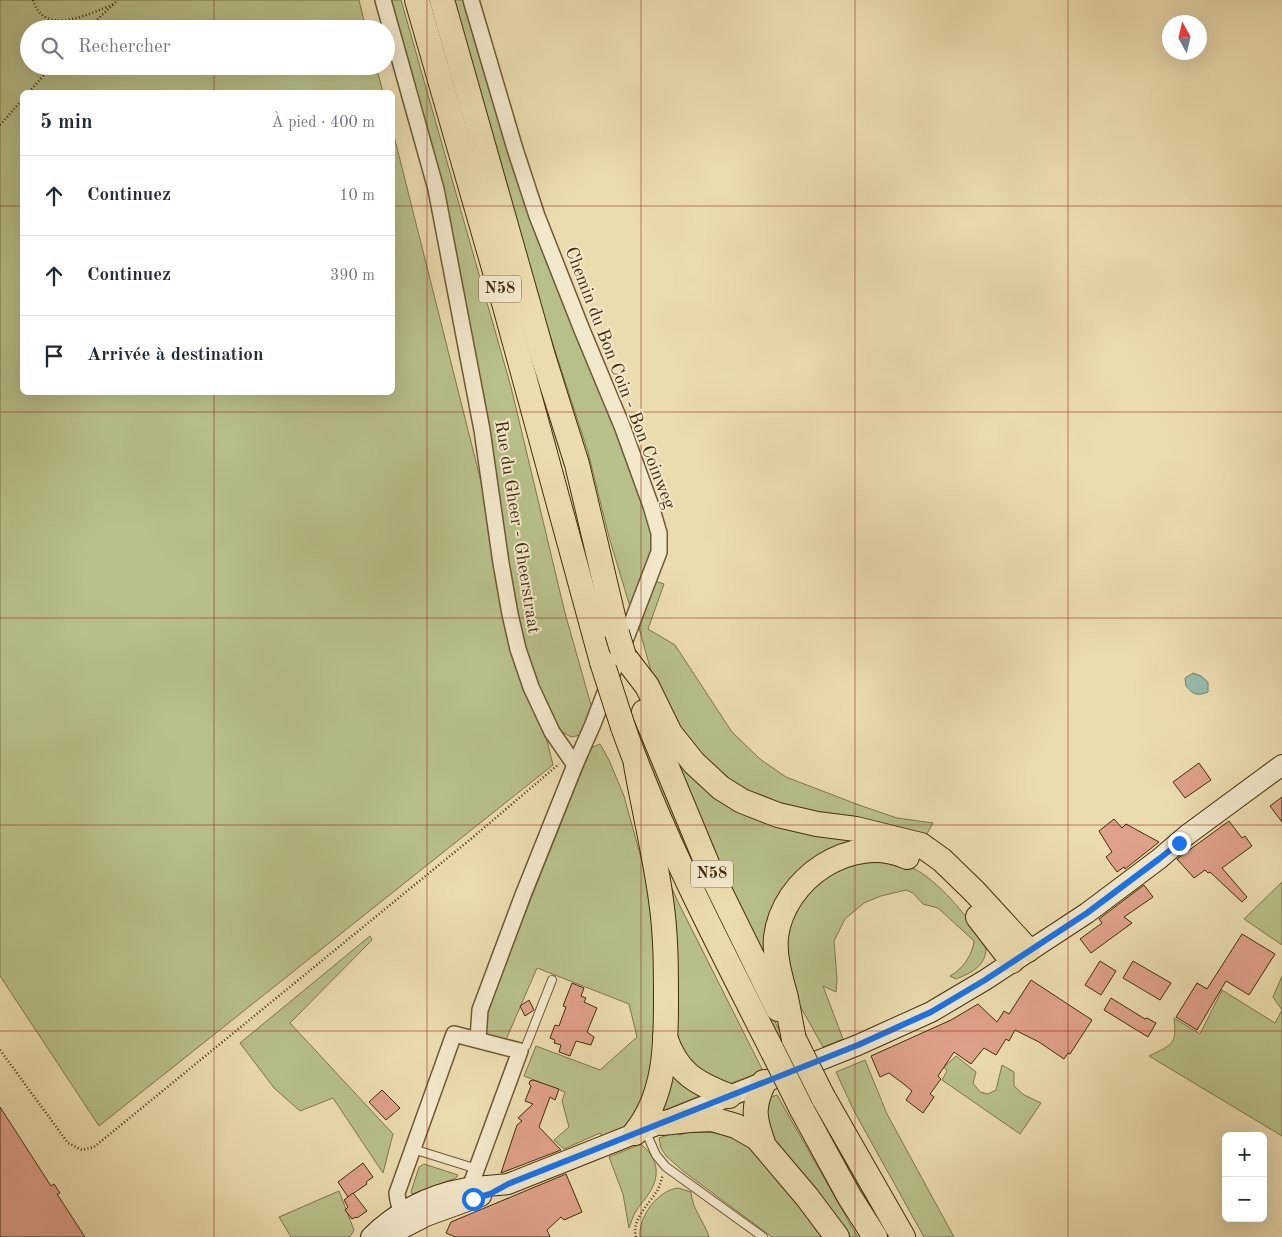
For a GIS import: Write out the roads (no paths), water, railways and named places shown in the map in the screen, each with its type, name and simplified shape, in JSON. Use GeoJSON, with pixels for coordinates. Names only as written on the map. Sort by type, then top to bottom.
{"type":"FeatureCollection","features":[{"type":"Feature","properties":{"kind":"highway","name":"N58"},"geometry":{"type":"LineString","coordinates":[[417,0],[504,303],[613,659],[623,727],[636,765],[673,853],[801,1108],[875,1237]]}},
{"type":"Feature","properties":{"kind":"highway","name":"N58"},"geometry":{"type":"LineString","coordinates":[[442,0],[543,356],[577,464],[617,633],[613,659],[644,695],[711,873],[823,1097],[903,1237]]}},
{"type":"Feature","properties":{"kind":"highway"},"geometry":{"type":"LineString","coordinates":[[644,695],[670,733],[694,763],[721,788],[742,801],[778,815],[817,824],[856,829],[921,845],[942,860],[974,892],[1020,956]]}},
{"type":"Feature","properties":{"kind":"highway"},"geometry":{"type":"LineString","coordinates":[[636,765],[661,900],[666,959],[665,1037],[662,1073],[649,1113],[648,1129],[690,1120],[712,1119],[736,1126],[757,1138],[763,1144],[837,1237]]}},
{"type":"Feature","properties":{"kind":"highway"},"geometry":{"type":"LineString","coordinates":[[794,1040],[778,968],[776,938],[784,908],[798,886],[817,868],[841,857],[862,852],[884,850],[903,855],[924,864],[957,893],[987,928],[1020,956]]}},
{"type":"Feature","properties":{"kind":"highway"},"geometry":{"type":"LineString","coordinates":[[665,1037],[676,1062],[687,1075],[707,1087],[729,1096]]}},
{"type":"Feature","properties":{"kind":"highway"},"geometry":{"type":"LineString","coordinates":[[763,1144],[757,1128],[755,1113],[757,1097],[764,1082]]}},
{"type":"Feature","properties":{"kind":"main road"},"geometry":{"type":"LineString","coordinates":[[371,1237],[386,1222],[503,1187],[858,1045],[931,1012],[985,980],[1087,913],[1282,765]]}},
{"type":"Feature","properties":{"kind":"main road"},"geometry":{"type":"LineString","coordinates":[[386,1237],[408,1216],[440,1194],[474,1178],[503,1187]]}},
{"type":"Feature","properties":{"kind":"street","name":"Rue du Gheer - Gheerstraat"},"geometry":{"type":"LineString","coordinates":[[383,0],[389,20]]}},
{"type":"Feature","properties":{"kind":"street","name":"Chemin du Bon Coin - Bon Coinweg"},"geometry":{"type":"LineString","coordinates":[[471,0],[537,216],[622,426],[651,506],[658,534],[659,552],[593,724],[572,760]]}},
{"type":"Feature","properties":{"kind":"street","name":"Rue du Gheer - Gheerstraat"},"geometry":{"type":"LineString","coordinates":[[395,43],[436,189],[482,430],[501,563],[518,649],[531,687],[552,732],[572,760]]}},
{"type":"Feature","properties":{"kind":"street"},"geometry":{"type":"LineString","coordinates":[[478,1039],[480,1010],[572,760]]}},
{"type":"Feature","properties":{"kind":"street"},"geometry":{"type":"LineString","coordinates":[[408,1216],[398,1200],[398,1193],[454,1034],[520,1051],[474,1178]]}},
{"type":"Feature","properties":{"kind":"lane"},"geometry":{"type":"LineString","coordinates":[[520,1051],[526,1046],[552,980]]}},
{"type":"Feature","properties":{"kind":"lane"},"geometry":{"type":"LineString","coordinates":[[648,1129],[656,1155],[666,1167],[762,1237]]}},
{"type":"Feature","properties":{"kind":"lane"},"geometry":{"type":"LineString","coordinates":[[413,1149],[474,1178]]}}]}
